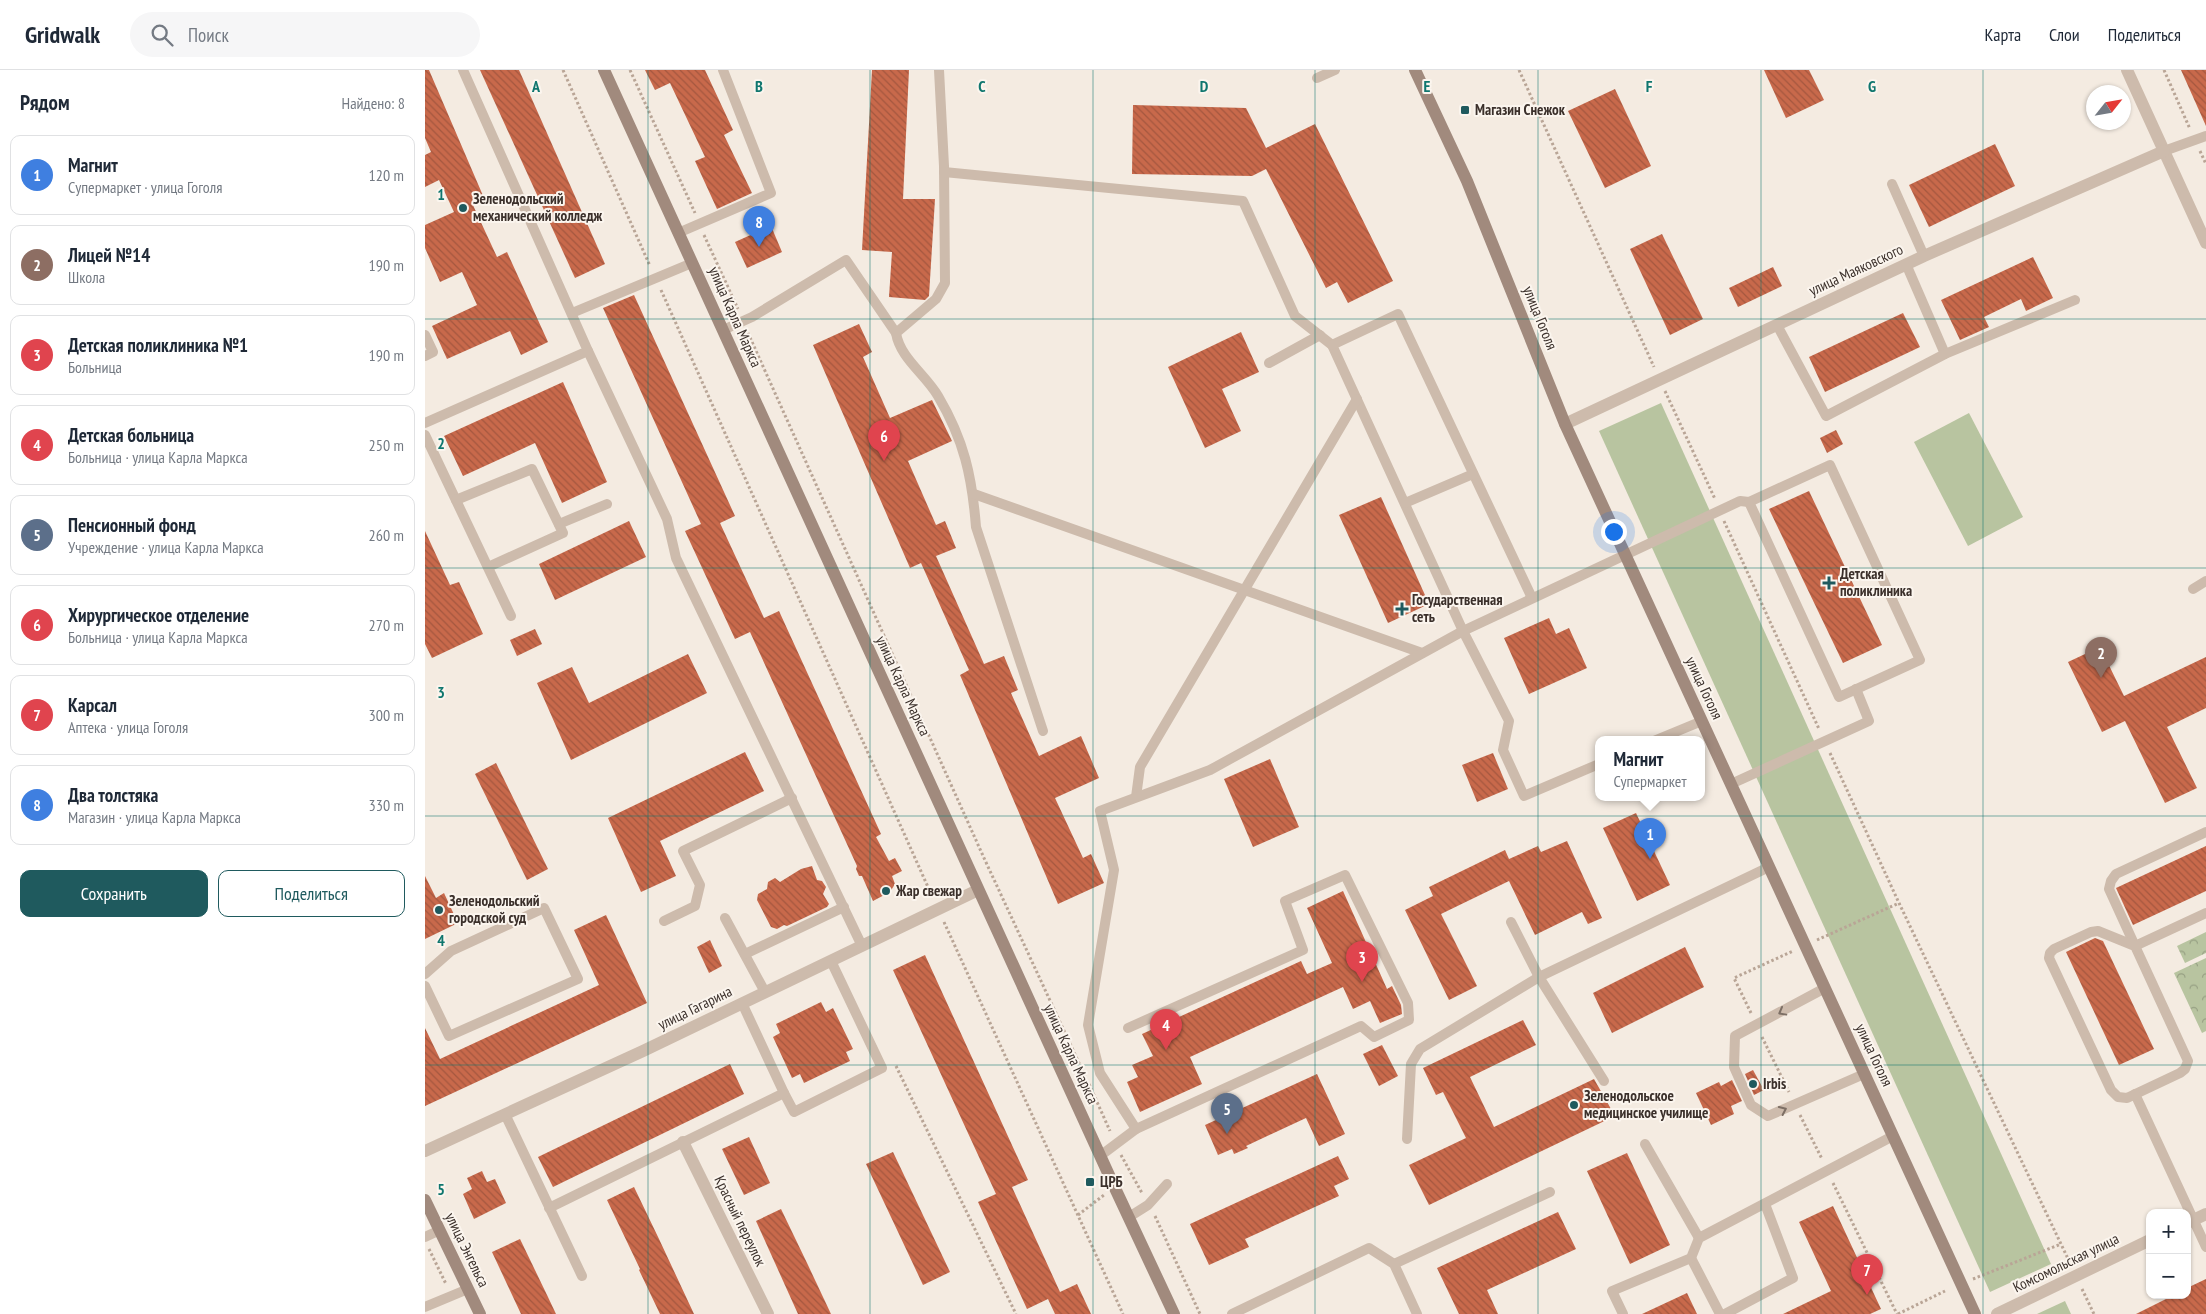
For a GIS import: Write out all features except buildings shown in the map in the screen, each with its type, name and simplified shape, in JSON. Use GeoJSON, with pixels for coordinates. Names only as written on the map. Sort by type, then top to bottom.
{"type":"FeatureCollection","features":[{"type":"Feature","properties":{"kind":"street","name":"улица Карла Маркса"},"geometry":{"type":"LineString","coordinates":[[604,70],[1174,1314]]}},
{"type":"Feature","properties":{"kind":"street","name":"улица Гоголя"},"geometry":{"type":"LineString","coordinates":[[1415,70],[1467,181],[1565,424],[1975,1314]]}},
{"type":"Feature","properties":{"kind":"street"},"geometry":{"type":"LineString","coordinates":[[2127,70],[2206,243]]}},
{"type":"Feature","properties":{"kind":"street","name":"улица Маяковского"},"geometry":{"type":"LineString","coordinates":[[1565,424],[1906,264],[2164,151]]}},
{"type":"Feature","properties":{"kind":"street","name":"улица Гагарина"},"geometry":{"type":"LineString","coordinates":[[425,1152],[742,1004],[979,890]]}},
{"type":"Feature","properties":{"kind":"street","name":"Красный переулок"},"geometry":{"type":"LineString","coordinates":[[683,1142],[768,1314]]}},
{"type":"Feature","properties":{"kind":"street","name":"улица Энгельса"},"geometry":{"type":"LineString","coordinates":[[425,1200],[480,1314]]}},
{"type":"Feature","properties":{"kind":"street"},"geometry":{"type":"LineString","coordinates":[[2191,1221],[2206,1214]]}},
{"type":"Feature","properties":{"kind":"street","name":"Комсомольская улица"},"geometry":{"type":"LineString","coordinates":[[1997,1314],[2146,1242]]}},
{"type":"Feature","properties":{"kind":"lane"},"geometry":{"type":"LineString","coordinates":[[463,70],[588,351],[667,519],[676,558],[863,946]]}},
{"type":"Feature","properties":{"kind":"lane"},"geometry":{"type":"LineString","coordinates":[[678,233],[771,193],[723,70]]}},
{"type":"Feature","properties":{"kind":"lane"},"geometry":{"type":"LineString","coordinates":[[896,332],[936,299],[945,283],[944,172],[939,70]]}},
{"type":"Feature","properties":{"kind":"lane"},"geometry":{"type":"LineString","coordinates":[[1317,78],[1335,70]]}},
{"type":"Feature","properties":{"kind":"lane"},"geometry":{"type":"LineString","coordinates":[[2164,151],[2206,136]]}},
{"type":"Feature","properties":{"kind":"lane"},"geometry":{"type":"LineString","coordinates":[[944,172],[1243,201],[1295,316],[1332,345],[1463,631],[1509,721],[1503,750],[1524,796],[1595,766]]}},
{"type":"Feature","properties":{"kind":"lane"},"geometry":{"type":"LineString","coordinates":[[1892,184],[1924,256]]}},
{"type":"Feature","properties":{"kind":"lane"},"geometry":{"type":"LineString","coordinates":[[723,330],[743,321],[846,260],[896,332],[898,345],[937,395],[964,448],[974,494],[976,527],[1043,731]]}},
{"type":"Feature","properties":{"kind":"lane"},"geometry":{"type":"LineString","coordinates":[[572,313],[692,263]]}},
{"type":"Feature","properties":{"kind":"lane"},"geometry":{"type":"LineString","coordinates":[[1906,264],[1945,354]]}},
{"type":"Feature","properties":{"kind":"lane"},"geometry":{"type":"LineString","coordinates":[[1777,325],[1826,416],[1945,354],[2075,300]]}},
{"type":"Feature","properties":{"kind":"lane"},"geometry":{"type":"LineString","coordinates":[[1332,345],[1398,314],[1532,598]]}},
{"type":"Feature","properties":{"kind":"lane"},"geometry":{"type":"LineString","coordinates":[[425,335],[433,352],[425,356]]}},
{"type":"Feature","properties":{"kind":"lane"},"geometry":{"type":"LineString","coordinates":[[1269,363],[1320,335]]}},
{"type":"Feature","properties":{"kind":"lane"},"geometry":{"type":"LineString","coordinates":[[425,423],[588,351]]}},
{"type":"Feature","properties":{"kind":"lane"},"geometry":{"type":"LineString","coordinates":[[1136,798],[1140,767],[1357,400]]}},
{"type":"Feature","properties":{"kind":"lane"},"geometry":{"type":"LineString","coordinates":[[425,435],[511,616]]}},
{"type":"Feature","properties":{"kind":"lane"},"geometry":{"type":"LineString","coordinates":[[1136,1129],[1100,1073],[1088,1025],[1114,870],[1100,811],[1210,770],[1463,631],[1720,510],[1740,501],[1749,502],[1830,465],[1920,660],[1839,697],[1749,502]]}},
{"type":"Feature","properties":{"kind":"lane"},"geometry":{"type":"LineString","coordinates":[[456,500],[531,469],[559,524],[563,533],[488,567]]}},
{"type":"Feature","properties":{"kind":"lane"},"geometry":{"type":"LineString","coordinates":[[1405,503],[1473,474]]}},
{"type":"Feature","properties":{"kind":"lane"},"geometry":{"type":"LineString","coordinates":[[974,494],[1422,653]]}},
{"type":"Feature","properties":{"kind":"lane"},"geometry":{"type":"LineString","coordinates":[[559,524],[607,504]]}},
{"type":"Feature","properties":{"kind":"lane"},"geometry":{"type":"LineString","coordinates":[[2193,590],[2206,581]]}},
{"type":"Feature","properties":{"kind":"lane"},"geometry":{"type":"LineString","coordinates":[[1731,784],[1869,721],[1857,689]]}},
{"type":"Feature","properties":{"kind":"lane"},"geometry":{"type":"LineString","coordinates":[[1665,736],[1701,721]]}},
{"type":"Feature","properties":{"kind":"lane"},"geometry":{"type":"LineString","coordinates":[[664,921],[695,906],[697,899],[700,885],[683,851],[792,798]]}},
{"type":"Feature","properties":{"kind":"lane"},"geometry":{"type":"LineString","coordinates":[[2206,832],[2116,874],[2111,880],[2109,889],[2112,896],[2135,946],[2188,1061],[2185,1070],[2180,1073],[2135,1094],[2121,1098],[2113,1092],[2049,958],[2050,953],[2094,931],[2103,932],[2135,946],[2206,913]]}},
{"type":"Feature","properties":{"kind":"lane"},"geometry":{"type":"LineString","coordinates":[[1407,1139],[1411,1064],[1421,1049],[1539,977],[1769,867]]}},
{"type":"Feature","properties":{"kind":"lane"},"geometry":{"type":"LineString","coordinates":[[1100,1156],[1136,1129],[1361,1026],[1374,1037],[1409,1020],[1408,1004],[1345,875],[1285,901],[1303,950],[1128,1028]]}},
{"type":"Feature","properties":{"kind":"lane"},"geometry":{"type":"LineString","coordinates":[[745,954],[844,907]]}},
{"type":"Feature","properties":{"kind":"lane"},"geometry":{"type":"LineString","coordinates":[[425,974],[451,951],[544,908],[578,979],[449,1036],[425,986]]}},
{"type":"Feature","properties":{"kind":"lane"},"geometry":{"type":"LineString","coordinates":[[725,918],[765,992]]}},
{"type":"Feature","properties":{"kind":"lane"},"geometry":{"type":"LineString","coordinates":[[1511,922],[1539,977],[1603,1081]]}},
{"type":"Feature","properties":{"kind":"lane"},"geometry":{"type":"LineString","coordinates":[[742,1004],[794,1112],[882,1068],[831,961]]}},
{"type":"Feature","properties":{"kind":"lane"},"geometry":{"type":"LineString","coordinates":[[1825,988],[1757,1026],[1735,1036],[1734,1067],[1751,1105],[1768,1116],[1864,1074]]}},
{"type":"Feature","properties":{"kind":"lane"},"geometry":{"type":"LineString","coordinates":[[549,1208],[784,1093]]}},
{"type":"Feature","properties":{"kind":"lane"},"geometry":{"type":"LineString","coordinates":[[2135,1094],[2186,1209]]}},
{"type":"Feature","properties":{"kind":"lane"},"geometry":{"type":"LineString","coordinates":[[505,1114],[582,1276]]}},
{"type":"Feature","properties":{"kind":"lane"},"geometry":{"type":"LineString","coordinates":[[1623,1314],[1612,1291],[1691,1258],[1699,1238],[1893,1136]]}},
{"type":"Feature","properties":{"kind":"lane"},"geometry":{"type":"LineString","coordinates":[[1645,1144],[1699,1238]]}},
{"type":"Feature","properties":{"kind":"lane"},"geometry":{"type":"LineString","coordinates":[[1129,1217],[1148,1205],[1167,1184]]}},
{"type":"Feature","properties":{"kind":"lane"},"geometry":{"type":"LineString","coordinates":[[1394,1264],[1550,1192]]}},
{"type":"Feature","properties":{"kind":"lane"},"geometry":{"type":"LineString","coordinates":[[1725,1314],[1793,1278],[1765,1204]]}},
{"type":"Feature","properties":{"kind":"lane"},"geometry":{"type":"LineString","coordinates":[[2191,1221],[2206,1247]]}},
{"type":"Feature","properties":{"kind":"lane"},"geometry":{"type":"LineString","coordinates":[[425,1237],[440,1230]]}},
{"type":"Feature","properties":{"kind":"lane"},"geometry":{"type":"LineString","coordinates":[[1232,1314],[1369,1248],[1394,1264],[1417,1314]]}},
{"type":"Feature","properties":{"kind":"lane"},"geometry":{"type":"LineString","coordinates":[[1691,1258],[1720,1314]]}},
{"type":"Feature","properties":{"kind":"lane"},"geometry":{"type":"LineString","coordinates":[[425,1307],[468,1289]]}},
{"type":"Feature","properties":{"kind":"path"},"geometry":{"type":"LineString","coordinates":[[563,70],[939,909],[1123,1314]]}},
{"type":"Feature","properties":{"kind":"path"},"geometry":{"type":"LineString","coordinates":[[630,70],[976,840],[1116,1144],[1148,1205],[1154,1212],[1200,1314]]}},
{"type":"Feature","properties":{"kind":"path"},"geometry":{"type":"LineString","coordinates":[[1519,70],[1899,904],[2094,1314]]}},
{"type":"Feature","properties":{"kind":"path"},"geometry":{"type":"LineString","coordinates":[[2164,70],[2206,164]]}},
{"type":"Feature","properties":{"kind":"path"},"geometry":{"type":"LineString","coordinates":[[1734,978],[1897,1314],[1945,1291]]}},
{"type":"Feature","properties":{"kind":"path"},"geometry":{"type":"LineString","coordinates":[[894,1063],[1016,1314]]}},
{"type":"Feature","properties":{"kind":"path"},"geometry":{"type":"LineString","coordinates":[[1078,1215],[1114,1186]]}},
{"type":"Feature","properties":{"kind":"path"},"geometry":{"type":"LineString","coordinates":[[1961,1284],[2061,1244]]}},
{"type":"Feature","properties":{"kind":"path"},"geometry":{"type":"LineString","coordinates":[[429,1248],[452,1296]]}},
{"type":"Feature","properties":{"kind":"green space"},"geometry":{"type":"Polygon","coordinates":[[[1661,403],[2051,1264],[1990,1292],[1599,431],[1661,403]]]}},
{"type":"Feature","properties":{"kind":"green space"},"geometry":{"type":"Polygon","coordinates":[[[1969,413],[2023,517],[1968,546],[1914,442],[1969,413]]]}},
{"type":"Feature","properties":{"kind":"green space"},"geometry":{"type":"Polygon","coordinates":[[[2206,932],[2206,953],[2185,963],[2177,946],[2206,932]]]}},
{"type":"Feature","properties":{"kind":"green space"},"geometry":{"type":"Polygon","coordinates":[[[2206,958],[2206,1031],[2202,1033],[2174,973],[2206,958]]]}},
{"type":"Feature","properties":{"kind":"green space"},"geometry":{"type":"Polygon","coordinates":[[[2065,1301],[2071,1314],[2037,1314],[2065,1301]]]}},
{"type":"Feature","properties":{"kind":"place","name":"Магазин Снежок"},"geometry":{"type":"Point","coordinates":[1465,110]}},
{"type":"Feature","properties":{"kind":"place","name":"Зеленодольский механический колледж"},"geometry":{"type":"Point","coordinates":[463,208]}},
{"type":"Feature","properties":{"kind":"place","name":"Два толстяка"},"geometry":{"type":"Point","coordinates":[759,247]}},
{"type":"Feature","properties":{"kind":"place","name":"Хирургическое отделение"},"geometry":{"type":"Point","coordinates":[884,461]}},
{"type":"Feature","properties":{"kind":"place","name":"Детская поликлиника"},"geometry":{"type":"Point","coordinates":[1829,583]}},
{"type":"Feature","properties":{"kind":"place","name":"Государственная сеть"},"geometry":{"type":"Point","coordinates":[1402,609]}},
{"type":"Feature","properties":{"kind":"place","name":"Лицей №14"},"geometry":{"type":"Point","coordinates":[2101,678]}},
{"type":"Feature","properties":{"kind":"place","name":"Магнит"},"geometry":{"type":"Point","coordinates":[1650,859]}},
{"type":"Feature","properties":{"kind":"place","name":"Жар свежар"},"geometry":{"type":"Point","coordinates":[886,891]}},
{"type":"Feature","properties":{"kind":"place","name":"Зеленодольский городской суд"},"geometry":{"type":"Point","coordinates":[439,910]}},
{"type":"Feature","properties":{"kind":"place","name":"Детская поликлиника №1"},"geometry":{"type":"Point","coordinates":[1362,982]}},
{"type":"Feature","properties":{"kind":"place","name":"Детская больница"},"geometry":{"type":"Point","coordinates":[1166,1050]}},
{"type":"Feature","properties":{"kind":"place","name":"Irbis"},"geometry":{"type":"Point","coordinates":[1753,1084]}},
{"type":"Feature","properties":{"kind":"place","name":"Зеленодольское медицинское училище"},"geometry":{"type":"Point","coordinates":[1574,1105]}},
{"type":"Feature","properties":{"kind":"place","name":"Пенсионный фонд"},"geometry":{"type":"Point","coordinates":[1227,1134]}},
{"type":"Feature","properties":{"kind":"place","name":"ЦРБ"},"geometry":{"type":"Point","coordinates":[1090,1182]}},
{"type":"Feature","properties":{"kind":"place","name":"Карсал"},"geometry":{"type":"Point","coordinates":[1867,1295]}}]}
